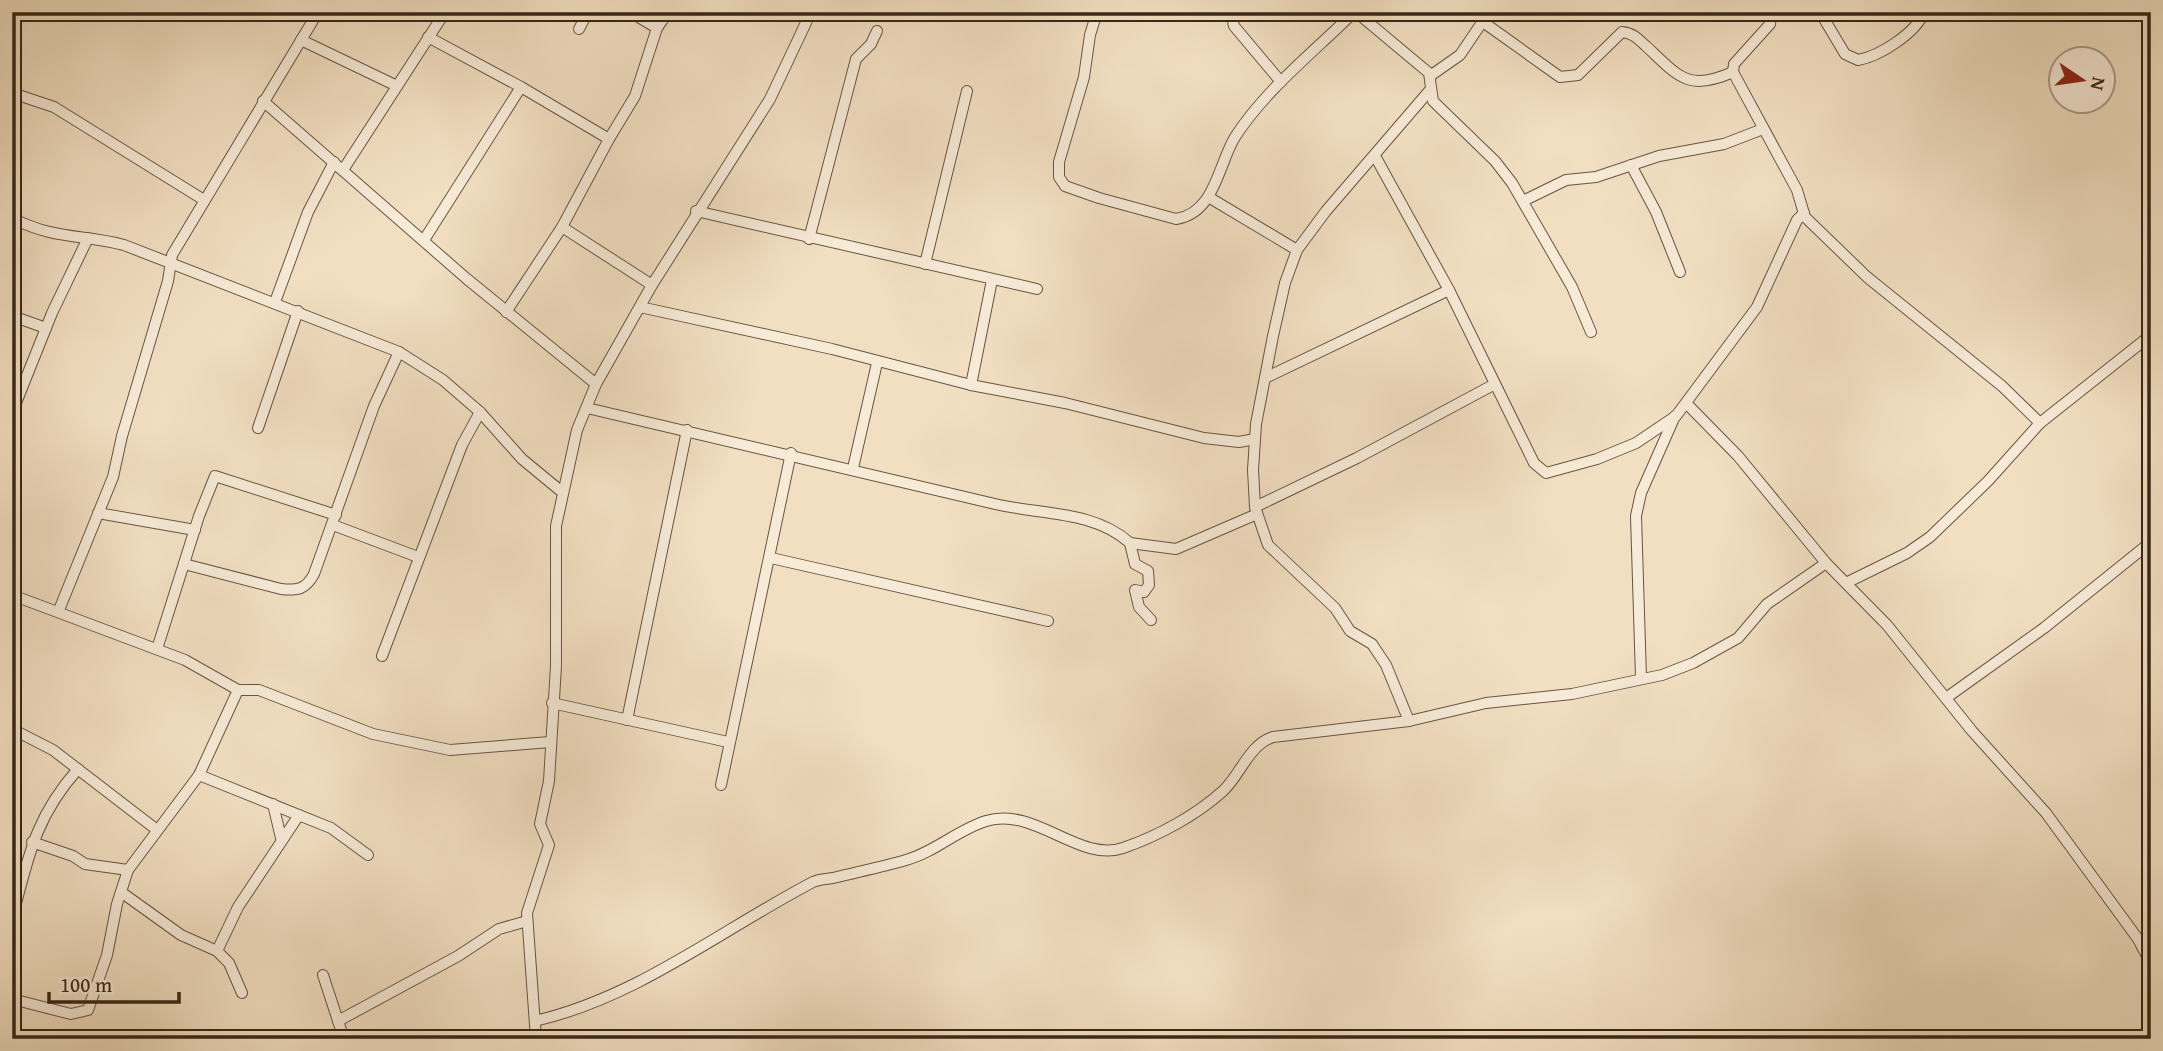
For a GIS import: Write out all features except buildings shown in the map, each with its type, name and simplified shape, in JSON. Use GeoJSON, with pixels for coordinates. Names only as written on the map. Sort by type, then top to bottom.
{"type":"FeatureCollection","features":[{"type":"Feature","properties":{"kind":"street"},"geometry":{"type":"LineString","coordinates":[[59,610],[113,477],[175,249],[318,12]]}},
{"type":"Feature","properties":{"kind":"street"},"geometry":{"type":"LineString","coordinates":[[343,170],[444,12]]}},
{"type":"Feature","properties":{"kind":"street"},"geometry":{"type":"LineString","coordinates":[[579,29],[588,12]]}},
{"type":"Feature","properties":{"kind":"street"},"geometry":{"type":"LineString","coordinates":[[630,12],[657,28]]}},
{"type":"Feature","properties":{"kind":"street"},"geometry":{"type":"LineString","coordinates":[[506,312],[562,227],[635,96],[657,28],[668,12]]}},
{"type":"Feature","properties":{"kind":"street"},"geometry":{"type":"LineString","coordinates":[[536,1039],[527,921],[530,900],[549,845],[540,824],[549,781],[556,667],[556,526],[577,430],[596,384],[652,285],[696,211],[770,99],[811,12]]}},
{"type":"Feature","properties":{"kind":"street"},"geometry":{"type":"LineString","coordinates":[[1097,12],[1090,35],[1084,78],[1059,162],[1059,177],[1065,186],[1176,219],[1183,218],[1210,198],[1219,169],[1236,136],[1281,82],[1355,12],[1430,75],[1433,101],[1495,161],[1523,201],[1572,287],[1591,332]]}},
{"type":"Feature","properties":{"kind":"street"},"geometry":{"type":"LineString","coordinates":[[1211,12],[1232,17],[1234,26],[1281,82]]}},
{"type":"Feature","properties":{"kind":"street"},"geometry":{"type":"LineString","coordinates":[[1430,75],[1460,55],[1489,12]]}},
{"type":"Feature","properties":{"kind":"street"},"geometry":{"type":"LineString","coordinates":[[1820,12],[1844,54],[1858,60],[1883,51],[1913,30],[1924,12]]}},
{"type":"Feature","properties":{"kind":"street"},"geometry":{"type":"LineString","coordinates":[[1773,13],[1770,24],[1734,64],[1733,72],[1797,190],[1804,213],[1867,277],[2002,386],[2040,423]]}},
{"type":"Feature","properties":{"kind":"street"},"geometry":{"type":"LineString","coordinates":[[1483,22],[1560,77],[1578,75],[1622,32],[1636,37],[1673,72],[1688,80],[1709,82],[1733,72]]}},
{"type":"Feature","properties":{"kind":"street"},"geometry":{"type":"LineString","coordinates":[[809,239],[856,59],[871,44],[877,31]]}},
{"type":"Feature","properties":{"kind":"street"},"geometry":{"type":"LineString","coordinates":[[428,37],[521,86],[609,139]]}},
{"type":"Feature","properties":{"kind":"street"},"geometry":{"type":"LineString","coordinates":[[301,40],[397,86]]}},
{"type":"Feature","properties":{"kind":"street"},"geometry":{"type":"LineString","coordinates":[[424,240],[521,86]]}},
{"type":"Feature","properties":{"kind":"street"},"geometry":{"type":"LineString","coordinates":[[1409,721],[1378,652],[1350,631],[1335,608],[1268,545],[1256,510],[1255,439],[1284,283],[1297,250],[1340,193],[1430,90]]}},
{"type":"Feature","properties":{"kind":"street"},"geometry":{"type":"LineString","coordinates":[[925,264],[967,91]]}},
{"type":"Feature","properties":{"kind":"street"},"geometry":{"type":"LineString","coordinates":[[12,93],[54,107],[204,200]]}},
{"type":"Feature","properties":{"kind":"street"},"geometry":{"type":"LineString","coordinates":[[263,101],[506,312],[596,384]]}},
{"type":"Feature","properties":{"kind":"street"},"geometry":{"type":"LineString","coordinates":[[1523,201],[1566,180],[1596,177],[1631,165],[1724,144],[1763,129]]}},
{"type":"Feature","properties":{"kind":"street"},"geometry":{"type":"LineString","coordinates":[[1375,156],[1449,290],[1493,385],[1534,463],[1546,473],[1597,459],[1636,443],[1676,416],[1757,307],[1797,220],[1804,213]]}},
{"type":"Feature","properties":{"kind":"street"},"geometry":{"type":"LineString","coordinates":[[275,302],[308,212],[334,162]]}},
{"type":"Feature","properties":{"kind":"street"},"geometry":{"type":"LineString","coordinates":[[1631,165],[1656,212],[1680,272]]}},
{"type":"Feature","properties":{"kind":"street"},"geometry":{"type":"LineString","coordinates":[[1210,198],[1297,250]]}},
{"type":"Feature","properties":{"kind":"street"},"geometry":{"type":"LineString","coordinates":[[696,211],[1037,289]]}},
{"type":"Feature","properties":{"kind":"street"},"geometry":{"type":"LineString","coordinates":[[12,218],[52,235],[124,245],[399,352],[443,380],[480,412],[523,459],[562,492]]}},
{"type":"Feature","properties":{"kind":"street"},"geometry":{"type":"LineString","coordinates":[[562,227],[652,285]]}},
{"type":"Feature","properties":{"kind":"street"},"geometry":{"type":"LineString","coordinates":[[12,413],[46,328],[88,238]]}},
{"type":"Feature","properties":{"kind":"street"},"geometry":{"type":"LineString","coordinates":[[971,385],[992,280]]}},
{"type":"Feature","properties":{"kind":"street"},"geometry":{"type":"LineString","coordinates":[[1265,378],[1296,366],[1449,290]]}},
{"type":"Feature","properties":{"kind":"street"},"geometry":{"type":"LineString","coordinates":[[640,307],[832,349],[877,363],[971,385],[1065,403],[1204,438],[1239,442],[1255,439]]}},
{"type":"Feature","properties":{"kind":"street"},"geometry":{"type":"LineString","coordinates":[[258,428],[298,311]]}},
{"type":"Feature","properties":{"kind":"street"},"geometry":{"type":"LineString","coordinates":[[12,316],[46,328]]}},
{"type":"Feature","properties":{"kind":"street"},"geometry":{"type":"LineString","coordinates":[[1848,582],[1907,554],[1930,537],[1988,481],[2040,423],[2151,335]]}},
{"type":"Feature","properties":{"kind":"street"},"geometry":{"type":"LineString","coordinates":[[184,564],[296,591],[311,580],[335,520],[374,406],[399,352]]}},
{"type":"Feature","properties":{"kind":"street"},"geometry":{"type":"LineString","coordinates":[[853,468],[877,363]]}},
{"type":"Feature","properties":{"kind":"street"},"geometry":{"type":"LineString","coordinates":[[587,408],[791,453],[999,505],[1087,519],[1110,526],[1130,542],[1176,549],[1357,458],[1493,385]]}},
{"type":"Feature","properties":{"kind":"street"},"geometry":{"type":"LineString","coordinates":[[1687,404],[1738,456],[1826,563],[1848,582],[1887,625],[2085,862],[2138,939],[2151,964]]}},
{"type":"Feature","properties":{"kind":"street"},"geometry":{"type":"LineString","coordinates":[[382,656],[462,445],[480,412]]}},
{"type":"Feature","properties":{"kind":"street"},"geometry":{"type":"LineString","coordinates":[[1641,678],[1642,611],[1636,516],[1641,493],[1676,416]]}},
{"type":"Feature","properties":{"kind":"street"},"geometry":{"type":"LineString","coordinates":[[626,720],[687,430]]}},
{"type":"Feature","properties":{"kind":"street"},"geometry":{"type":"LineString","coordinates":[[721,785],[791,453]]}},
{"type":"Feature","properties":{"kind":"street"},"geometry":{"type":"LineString","coordinates":[[157,649],[215,476],[335,520],[418,557]]}},
{"type":"Feature","properties":{"kind":"street"},"geometry":{"type":"LineString","coordinates":[[99,513],[195,530]]}},
{"type":"Feature","properties":{"kind":"street"},"geometry":{"type":"LineString","coordinates":[[1130,542],[1135,564],[1148,571],[1149,584],[1144,592],[1135,590],[1139,607],[1151,620]]}},
{"type":"Feature","properties":{"kind":"street"},"geometry":{"type":"LineString","coordinates":[[1946,698],[2045,628],[2151,542]]}},
{"type":"Feature","properties":{"kind":"street"},"geometry":{"type":"LineString","coordinates":[[771,558],[1048,621]]}},
{"type":"Feature","properties":{"kind":"street"},"geometry":{"type":"LineString","coordinates":[[535,1021],[598,1001],[671,967],[754,914],[813,882],[919,856],[977,824],[1001,818],[1012,819],[1043,827],[1096,849],[1124,848],[1208,804],[1242,770],[1247,757],[1263,740],[1311,731],[1409,721],[1486,703],[1573,694],[1676,670],[1738,638],[1767,604],[1826,563]]}},
{"type":"Feature","properties":{"kind":"street"},"geometry":{"type":"LineString","coordinates":[[13,596],[59,610],[185,660],[237,690],[259,690],[373,734],[450,750],[550,742]]}},
{"type":"Feature","properties":{"kind":"street"},"geometry":{"type":"LineString","coordinates":[[12,999],[71,1014],[88,1010],[107,955],[128,870],[199,775],[237,690]]}},
{"type":"Feature","properties":{"kind":"street"},"geometry":{"type":"LineString","coordinates":[[552,703],[728,742]]}},
{"type":"Feature","properties":{"kind":"street"},"geometry":{"type":"LineString","coordinates":[[12,729],[53,750],[157,830]]}},
{"type":"Feature","properties":{"kind":"street"},"geometry":{"type":"LineString","coordinates":[[12,919],[32,842],[54,796],[78,769]]}},
{"type":"Feature","properties":{"kind":"street"},"geometry":{"type":"LineString","coordinates":[[199,775],[331,828],[368,855]]}},
{"type":"Feature","properties":{"kind":"street"},"geometry":{"type":"LineString","coordinates":[[273,804],[281,838]]}},
{"type":"Feature","properties":{"kind":"street"},"geometry":{"type":"LineString","coordinates":[[217,951],[238,907],[281,838],[299,815]]}},
{"type":"Feature","properties":{"kind":"street"},"geometry":{"type":"LineString","coordinates":[[32,842],[73,856],[85,864],[128,870]]}},
{"type":"Feature","properties":{"kind":"street"},"geometry":{"type":"LineString","coordinates":[[121,892],[181,934],[217,951],[229,963],[242,993]]}},
{"type":"Feature","properties":{"kind":"street"},"geometry":{"type":"LineString","coordinates":[[338,1021],[458,956],[499,929],[527,921]]}},
{"type":"Feature","properties":{"kind":"street"},"geometry":{"type":"LineString","coordinates":[[323,975],[344,1039]]}}]}
